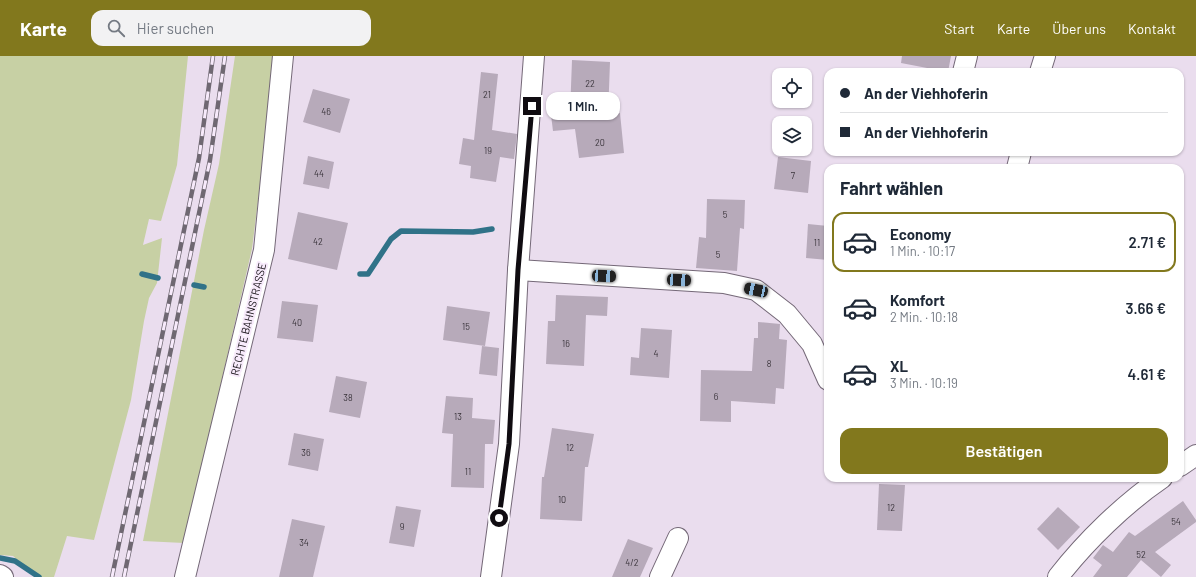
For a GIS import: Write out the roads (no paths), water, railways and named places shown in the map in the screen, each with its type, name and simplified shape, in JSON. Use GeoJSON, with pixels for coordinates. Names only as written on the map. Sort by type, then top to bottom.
{"type":"FeatureCollection","features":[{"type":"Feature","properties":{"kind":"street","name":"RECHTE BAHNSTRASSE"},"geometry":{"type":"LineString","coordinates":[[185,577],[264,250],[283,56]]}},
{"type":"Feature","properties":{"kind":"street"},"geometry":{"type":"LineString","coordinates":[[491,577],[509,444],[518,270],[534,56]]}},
{"type":"Feature","properties":{"kind":"street"},"geometry":{"type":"LineString","coordinates":[[964,68],[967,56]]}},
{"type":"Feature","properties":{"kind":"street"},"geometry":{"type":"LineString","coordinates":[[1041,68],[1045,56]]}},
{"type":"Feature","properties":{"kind":"street"},"geometry":{"type":"LineString","coordinates":[[518,270],[724,283],[756,290],[787,314],[812,344],[824,371]]}},
{"type":"Feature","properties":{"kind":"street"},"geometry":{"type":"LineString","coordinates":[[1184,463],[1196,455]]}},
{"type":"Feature","properties":{"kind":"street"},"geometry":{"type":"LineString","coordinates":[[1058,577],[1076,554],[1144,490],[1156,482]]}},
{"type":"Feature","properties":{"kind":"street"},"geometry":{"type":"LineString","coordinates":[[660,577],[678,538]]}},
{"type":"Feature","properties":{"kind":"waterway"},"geometry":{"type":"LineString","coordinates":[[360,274],[368,274],[391,239],[401,231],[473,232],[492,229]]}},
{"type":"Feature","properties":{"kind":"waterway"},"geometry":{"type":"LineString","coordinates":[[142,274],[158,278]]}},
{"type":"Feature","properties":{"kind":"waterway"},"geometry":{"type":"LineString","coordinates":[[194,285],[204,287]]}},
{"type":"Feature","properties":{"kind":"waterway"},"geometry":{"type":"LineString","coordinates":[[0,558],[15,561],[39,577]]}},
{"type":"Feature","properties":{"kind":"railway"},"geometry":{"type":"LineString","coordinates":[[112,577],[199,158],[213,56]]}},
{"type":"Feature","properties":{"kind":"railway"},"geometry":{"type":"LineString","coordinates":[[124,577],[210,160],[225,56]]}}]}
